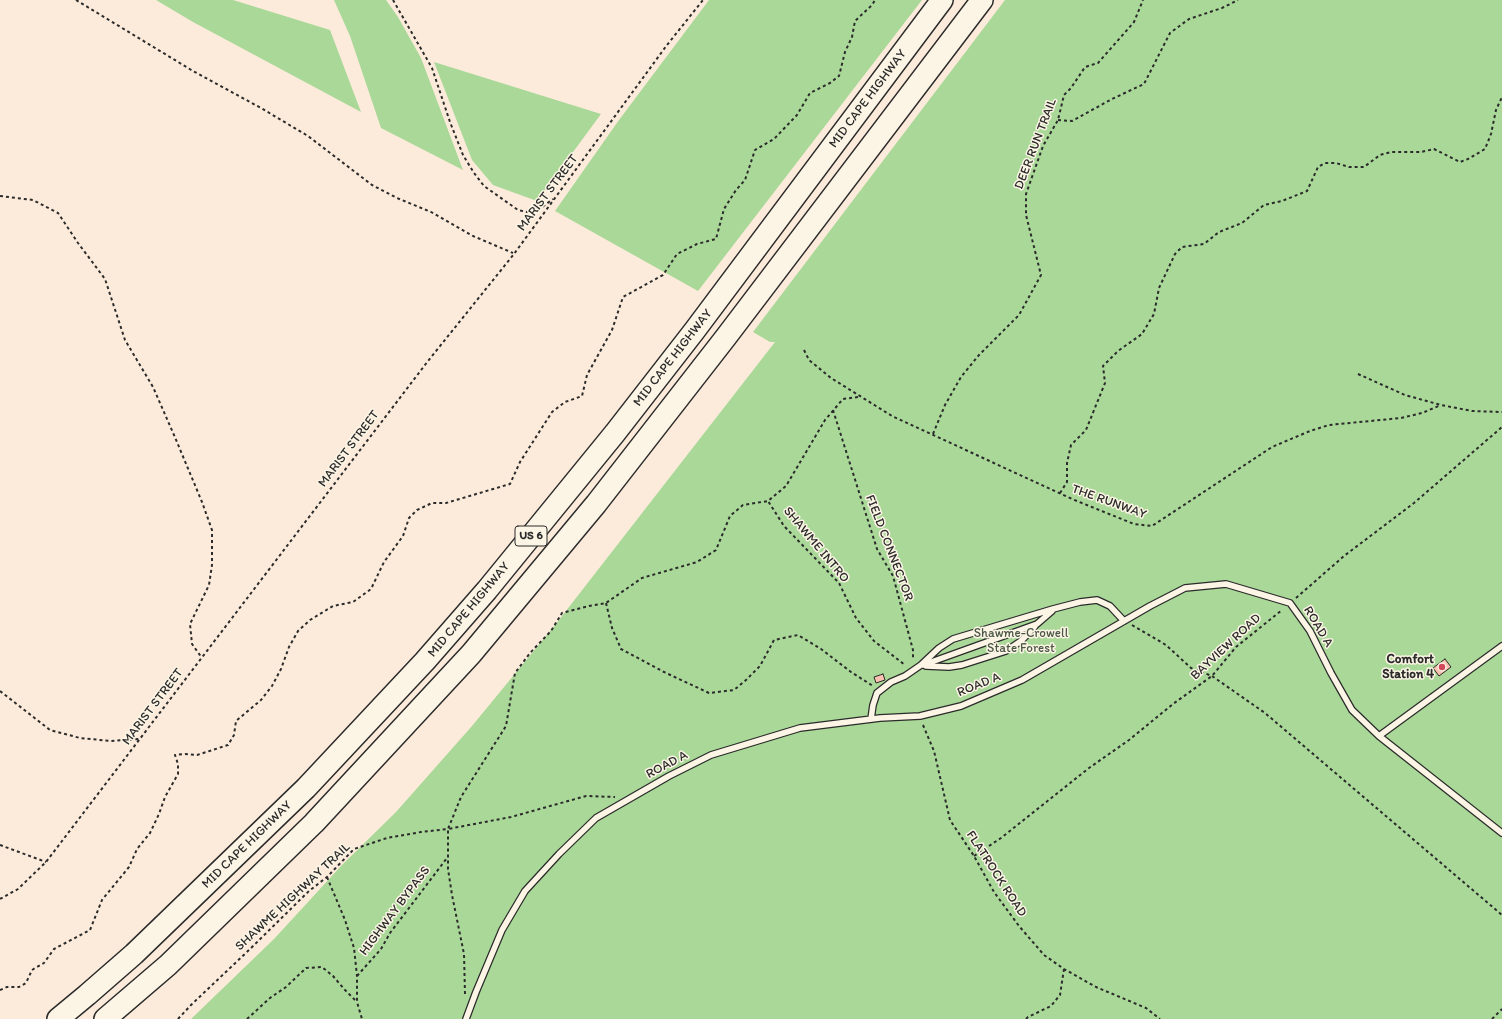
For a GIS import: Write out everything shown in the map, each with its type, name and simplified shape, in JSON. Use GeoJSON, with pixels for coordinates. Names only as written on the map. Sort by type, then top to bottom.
{"type":"FeatureCollection","features":[{"type":"Feature","properties":{"kind":"highway","name":"MID CAPE HIGHWAY"},"geometry":{"type":"LineString","coordinates":[[58,1019],[134,954],[306,788],[426,662],[487,590],[615,433],[686,342],[942,0]]}},
{"type":"Feature","properties":{"kind":"highway","name":"US 6"},"geometry":{"type":"LineString","coordinates":[[105,1019],[168,965],[314,823],[471,654],[606,492],[726,337],[982,0]]}},
{"type":"Feature","properties":{"kind":"lane","name":"ROAD A"},"geometry":{"type":"LineString","coordinates":[[467,1018],[476,992],[502,930],[525,891],[559,854],[596,818],[669,776],[711,755],[800,728],[871,719],[920,716],[961,706],[1022,680],[1150,606],[1185,588],[1226,584],[1290,603],[1310,631],[1331,674],[1352,710],[1379,736],[1502,833]]}},
{"type":"Feature","properties":{"kind":"lane"},"geometry":{"type":"LineString","coordinates":[[871,719],[877,693],[891,682],[913,671],[939,648],[953,639],[1054,609],[1080,602],[1097,600],[1110,606],[1124,621]]}},
{"type":"Feature","properties":{"kind":"lane"},"geometry":{"type":"LineString","coordinates":[[921,665],[949,667],[962,665],[1006,651],[1021,641],[1054,609]]}},
{"type":"Feature","properties":{"kind":"lane"},"geometry":{"type":"LineString","coordinates":[[921,665],[1037,624]]}},
{"type":"Feature","properties":{"kind":"lane"},"geometry":{"type":"LineString","coordinates":[[1379,736],[1502,646]]}},
{"type":"Feature","properties":{"kind":"path"},"geometry":{"type":"LineString","coordinates":[[76,0],[193,71],[261,108],[308,136],[372,185],[397,198],[431,212],[473,236],[514,254]]}},
{"type":"Feature","properties":{"kind":"path"},"geometry":{"type":"LineString","coordinates":[[393,0],[432,68],[463,156],[484,186],[518,210],[527,212],[538,210],[556,197]]}},
{"type":"Feature","properties":{"kind":"path","name":"MARIST STREET"},"geometry":{"type":"LineString","coordinates":[[0,899],[18,889],[46,862],[428,361],[514,254],[667,45],[703,0]]}},
{"type":"Feature","properties":{"kind":"path"},"geometry":{"type":"LineString","coordinates":[[0,990],[7,987],[19,987],[26,983],[32,970],[44,963],[54,949],[90,930],[102,900],[129,867],[137,849],[150,833],[165,797],[178,774],[178,764],[175,755],[197,755],[228,745],[234,735],[236,720],[261,700],[272,686],[298,630],[310,620],[333,606],[353,602],[371,589],[384,562],[403,536],[409,518],[417,510],[432,503],[446,503],[510,484],[520,462],[552,412],[565,402],[582,396],[587,375],[612,330],[623,297],[663,275],[677,254],[697,244],[716,239],[724,209],[736,190],[745,180],[755,150],[774,139],[797,115],[810,92],[830,83],[840,76],[845,52],[852,37],[855,21],[872,5],[875,0]]}},
{"type":"Feature","properties":{"kind":"path","name":"DEER RUN TRAIL"},"geometry":{"type":"LineString","coordinates":[[933,434],[945,405],[961,377],[1018,315],[1041,275],[1026,215],[1026,194],[1043,146],[1058,120],[1064,95],[1071,88],[1085,67],[1098,63],[1134,22],[1143,0]]}},
{"type":"Feature","properties":{"kind":"path"},"geometry":{"type":"LineString","coordinates":[[1058,120],[1072,121],[1112,99],[1144,84],[1170,33],[1189,19],[1222,8],[1238,0]]}},
{"type":"Feature","properties":{"kind":"path"},"geometry":{"type":"LineString","coordinates":[[1060,493],[1067,482],[1067,463],[1071,445],[1086,430],[1105,383],[1103,366],[1118,351],[1142,334],[1154,314],[1159,288],[1175,254],[1182,246],[1204,244],[1219,232],[1242,223],[1264,205],[1307,191],[1318,167],[1325,163],[1336,163],[1349,167],[1364,167],[1380,155],[1391,152],[1421,152],[1434,149],[1460,162],[1468,159],[1485,149],[1492,134],[1496,110],[1502,97]]}},
{"type":"Feature","properties":{"kind":"path"},"geometry":{"type":"LineString","coordinates":[[0,196],[33,200],[58,213],[105,279],[126,340],[153,387],[174,435],[212,530],[212,565],[209,584],[190,624],[192,644],[202,658]]}},
{"type":"Feature","properties":{"kind":"path","name":"THE RUNWAY"},"geometry":{"type":"LineString","coordinates":[[804,350],[809,360],[832,378],[892,416],[1086,505],[1134,524],[1152,526],[1272,447],[1310,431],[1329,425],[1401,418],[1422,414],[1441,405]]}},
{"type":"Feature","properties":{"kind":"path"},"geometry":{"type":"LineString","coordinates":[[1358,374],[1406,395],[1441,405],[1472,412],[1502,412]]}},
{"type":"Feature","properties":{"kind":"path","name":"SHAWME INTRO"},"geometry":{"type":"LineString","coordinates":[[859,396],[843,399],[824,420],[786,486],[768,501],[784,526],[839,583],[856,618],[874,641],[913,671]]}},
{"type":"Feature","properties":{"kind":"path","name":"FIELD CONNECTOR"},"geometry":{"type":"LineString","coordinates":[[833,410],[877,549],[893,576],[913,650],[913,671]]}},
{"type":"Feature","properties":{"kind":"path","name":"BAYVIEW ROAD"},"geometry":{"type":"LineString","coordinates":[[974,856],[1001,838],[1089,768],[1129,740],[1173,704],[1212,676],[1236,647],[1344,556],[1414,503],[1502,427]]}},
{"type":"Feature","properties":{"kind":"path"},"geometry":{"type":"LineString","coordinates":[[467,1018],[464,988],[466,969],[452,895],[448,857],[448,829],[460,797],[506,726],[515,673],[530,653],[551,632],[562,613],[606,603],[642,578],[697,562],[716,550],[730,516],[743,505],[768,501]]}},
{"type":"Feature","properties":{"kind":"path"},"geometry":{"type":"LineString","coordinates":[[606,603],[612,628],[621,649],[664,672],[709,693],[734,690],[760,666],[774,640],[798,635],[821,649],[851,672],[881,690]]}},
{"type":"Feature","properties":{"kind":"path"},"geometry":{"type":"LineString","coordinates":[[1124,621],[1166,645],[1191,668],[1212,676],[1265,713],[1502,915]]}},
{"type":"Feature","properties":{"kind":"path"},"geometry":{"type":"LineString","coordinates":[[0,691],[50,730],[80,738],[111,741],[140,739]]}},
{"type":"Feature","properties":{"kind":"path","name":"FLATROCK ROAD"},"geometry":{"type":"LineString","coordinates":[[920,716],[934,751],[950,820],[974,856],[994,892],[1019,926],[1044,955],[1064,969],[1096,987],[1146,1008],[1160,1019]]}},
{"type":"Feature","properties":{"kind":"path","name":"SHAWME HIGHWAY TRAIL"},"geometry":{"type":"LineString","coordinates":[[178,1019],[309,891],[327,877],[354,849],[387,838],[448,829],[505,818],[586,796],[633,797]]}},
{"type":"Feature","properties":{"kind":"path"},"geometry":{"type":"LineString","coordinates":[[0,845],[46,862]]}},
{"type":"Feature","properties":{"kind":"path","name":"HIGHWAY BYPASS"},"geometry":{"type":"LineString","coordinates":[[357,976],[381,950],[390,933],[448,857]]}},
{"type":"Feature","properties":{"kind":"path"},"geometry":{"type":"LineString","coordinates":[[327,877],[345,920],[354,948],[357,976],[357,1002],[362,1019]]}},
{"type":"Feature","properties":{"kind":"path"},"geometry":{"type":"LineString","coordinates":[[247,1019],[270,998],[286,987],[306,968],[322,967],[333,976],[357,1002]]}},
{"type":"Feature","properties":{"kind":"path"},"geometry":{"type":"LineString","coordinates":[[1026,1019],[1051,1006],[1060,995],[1064,969]]}},
{"type":"Feature","properties":{"kind":"path"},"geometry":{"type":"LineString","coordinates":[[1492,1019],[1502,1009]]}},
{"type":"Feature","properties":{"kind":"green space"},"geometry":{"type":"Polygon","coordinates":[[[156,0],[233,0],[330,30],[361,112],[193,22],[156,0]]]}},
{"type":"Feature","properties":{"kind":"green space"},"geometry":{"type":"Polygon","coordinates":[[[334,0],[386,0],[398,17],[421,58],[463,170],[381,128],[350,36],[334,0]]]}},
{"type":"Feature","properties":{"kind":"green space"},"geometry":{"type":"Polygon","coordinates":[[[709,0],[922,0],[698,291],[555,211],[619,120],[709,0]]]}},
{"type":"Feature","properties":{"kind":"green space","name":"Shawme-Crowell State Forest"},"geometry":{"type":"Polygon","coordinates":[[[1005,0],[1502,0],[1502,1019],[191,1019],[274,939],[342,865],[396,812],[472,726],[555,625],[775,342],[770,342],[753,332],[1005,0]]]}},
{"type":"Feature","properties":{"kind":"green space"},"geometry":{"type":"Polygon","coordinates":[[[434,62],[601,114],[537,201],[493,185],[472,160],[434,62]]]}},
{"type":"Feature","properties":{"kind":"building","name":"Comfort Station 4"},"geometry":{"type":"Polygon","coordinates":[[[1445,659],[1451,667],[1439,676],[1433,668],[1445,659]]]}},
{"type":"Feature","properties":{"kind":"building"},"geometry":{"type":"Polygon","coordinates":[[[883,674],[885,680],[876,683],[874,677],[883,674]]]}},
{"type":"Feature","properties":{"kind":"place","name":"Comfort Station 4"},"geometry":{"type":"Point","coordinates":[1442,667]}}]}
